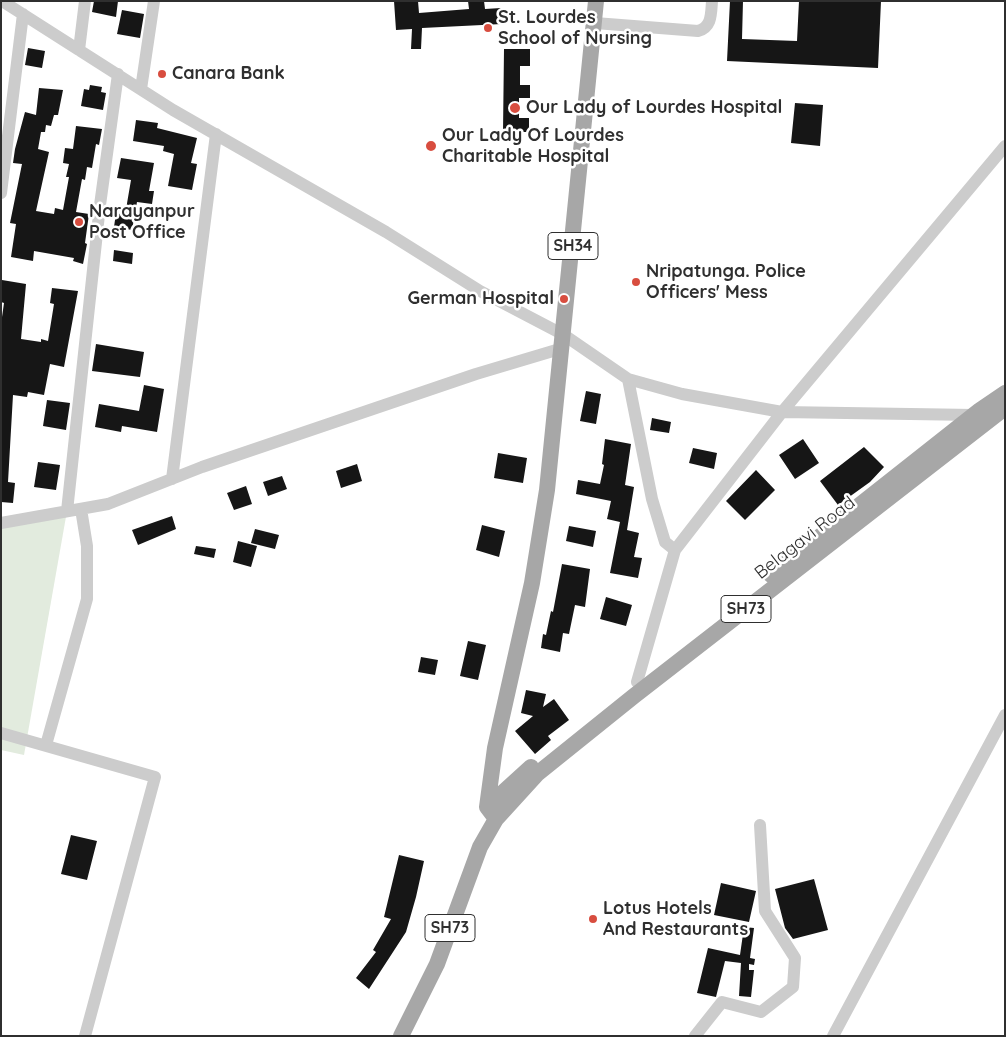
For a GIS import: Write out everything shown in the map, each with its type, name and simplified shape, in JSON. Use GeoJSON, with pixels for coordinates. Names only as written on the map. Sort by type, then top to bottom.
{"type":"FeatureCollection","features":[{"type":"Feature","properties":{"kind":"main road","name":"SH34"},"geometry":{"type":"LineString","coordinates":[[491,813],[495,748],[532,583],[547,490],[596,1]]}},
{"type":"Feature","properties":{"kind":"main road"},"geometry":{"type":"LineString","coordinates":[[491,813],[551,749],[974,415],[1005,393]]}},
{"type":"Feature","properties":{"kind":"main road","name":"Belagavi Road"},"geometry":{"type":"LineString","coordinates":[[491,813],[634,696],[1005,408]]}},
{"type":"Feature","properties":{"kind":"main road","name":"SH73"},"geometry":{"type":"LineString","coordinates":[[401,1036],[437,964],[491,813]]}},
{"type":"Feature","properties":{"kind":"street"},"geometry":{"type":"LineString","coordinates":[[2,1],[141,89],[386,232],[480,291],[628,379],[682,394],[782,412],[974,415]]}},
{"type":"Feature","properties":{"kind":"street"},"geometry":{"type":"LineString","coordinates":[[79,50],[86,1]]}},
{"type":"Feature","properties":{"kind":"street"},"geometry":{"type":"LineString","coordinates":[[141,89],[154,1]]}},
{"type":"Feature","properties":{"kind":"street"},"geometry":{"type":"LineString","coordinates":[[595,23],[698,31],[705,29],[709,24],[712,1]]}},
{"type":"Feature","properties":{"kind":"street"},"geometry":{"type":"LineString","coordinates":[[1,193],[23,14]]}},
{"type":"Feature","properties":{"kind":"street"},"geometry":{"type":"LineString","coordinates":[[67,512],[100,205],[118,74]]}},
{"type":"Feature","properties":{"kind":"street"},"geometry":{"type":"LineString","coordinates":[[172,479],[216,134]]}},
{"type":"Feature","properties":{"kind":"street"},"geometry":{"type":"LineString","coordinates":[[637,682],[675,550],[782,412],[1005,146]]}},
{"type":"Feature","properties":{"kind":"street"},"geometry":{"type":"LineString","coordinates":[[1,523],[108,504],[172,479],[476,374],[563,341]]}},
{"type":"Feature","properties":{"kind":"street"},"geometry":{"type":"LineString","coordinates":[[628,379],[652,499],[665,542],[675,550]]}},
{"type":"Feature","properties":{"kind":"street"},"geometry":{"type":"LineString","coordinates":[[46,745],[87,600],[87,546],[81,509]]}},
{"type":"Feature","properties":{"kind":"street"},"geometry":{"type":"LineString","coordinates":[[833,1036],[1005,715]]}},
{"type":"Feature","properties":{"kind":"street"},"geometry":{"type":"LineString","coordinates":[[1,733],[155,777],[86,1036]]}},
{"type":"Feature","properties":{"kind":"street"},"geometry":{"type":"LineString","coordinates":[[696,1036],[722,1002],[761,1012],[792,987],[795,958],[764,911],[760,825]]}},
{"type":"Feature","properties":{"kind":"shaded area"},"geometry":{"type":"Polygon","coordinates":[[[67,511],[24,755],[1,750],[1,523],[67,511]]]}},
{"type":"Feature","properties":{"kind":"building"},"geometry":{"type":"Polygon","coordinates":[[[94,1],[118,1],[116,17],[92,12],[94,1]]]}},
{"type":"Feature","properties":{"kind":"building"},"geometry":{"type":"Polygon","coordinates":[[[394,1],[418,1],[419,13],[469,9],[468,1],[484,1],[485,9],[501,8],[502,24],[422,28],[421,49],[411,49],[412,29],[396,30],[394,1]]]}},
{"type":"Feature","properties":{"kind":"building"},"geometry":{"type":"Polygon","coordinates":[[[730,1],[743,1],[742,39],[797,41],[799,1],[881,1],[878,68],[727,61],[730,1]]]}},
{"type":"Feature","properties":{"kind":"building"},"geometry":{"type":"Polygon","coordinates":[[[122,10],[144,14],[140,38],[117,34],[122,10]]]}},
{"type":"Feature","properties":{"kind":"building"},"geometry":{"type":"Polygon","coordinates":[[[28,48],[45,51],[42,68],[25,65],[28,48]]]}},
{"type":"Feature","properties":{"kind":"building"},"geometry":{"type":"Polygon","coordinates":[[[504,49],[530,49],[530,66],[520,66],[520,85],[530,85],[530,98],[519,98],[519,118],[529,118],[529,132],[503,132],[504,49]]]}},
{"type":"Feature","properties":{"kind":"building"},"geometry":{"type":"Polygon","coordinates":[[[90,85],[102,87],[101,92],[106,93],[103,110],[81,106],[84,89],[89,90],[90,85]]]}},
{"type":"Feature","properties":{"kind":"building"},"geometry":{"type":"Polygon","coordinates":[[[39,88],[63,90],[58,115],[54,115],[51,126],[46,125],[45,132],[41,132],[38,149],[49,152],[36,211],[54,214],[55,208],[63,210],[69,177],[66,177],[69,164],[63,163],[65,148],[73,149],[76,126],[102,129],[99,145],[96,144],[92,168],[87,167],[85,180],[82,179],[76,212],[89,214],[85,243],[87,244],[83,264],[73,261],[74,258],[34,251],[33,261],[11,257],[16,224],[10,223],[22,164],[13,163],[15,149],[25,112],[36,115],[39,88]]]}},
{"type":"Feature","properties":{"kind":"building"},"geometry":{"type":"Polygon","coordinates":[[[795,103],[823,105],[820,146],[791,143],[795,103]]]}},
{"type":"Feature","properties":{"kind":"building"},"geometry":{"type":"Polygon","coordinates":[[[136,120],[158,123],[157,128],[197,138],[191,163],[197,164],[192,190],[168,186],[174,154],[163,151],[164,146],[133,141],[136,120]]]}},
{"type":"Feature","properties":{"kind":"building"},"geometry":{"type":"Polygon","coordinates":[[[121,158],[154,163],[149,191],[154,191],[152,204],[137,202],[132,230],[114,227],[116,213],[125,215],[131,180],[117,178],[121,158]]]}},
{"type":"Feature","properties":{"kind":"building"},"geometry":{"type":"Polygon","coordinates":[[[114,250],[133,253],[132,264],[113,261],[114,250]]]}},
{"type":"Feature","properties":{"kind":"building"},"geometry":{"type":"Polygon","coordinates":[[[2,280],[26,284],[21,339],[41,342],[41,339],[48,341],[54,304],[50,303],[52,288],[78,291],[64,367],[50,364],[44,395],[28,392],[27,397],[13,395],[8,482],[15,483],[13,503],[1,502],[1,324],[4,303],[1,302],[2,280]]]}},
{"type":"Feature","properties":{"kind":"building"},"geometry":{"type":"Polygon","coordinates":[[[96,344],[144,352],[140,377],[92,371],[96,344]]]}},
{"type":"Feature","properties":{"kind":"building"},"geometry":{"type":"Polygon","coordinates":[[[144,385],[164,389],[157,432],[122,426],[121,432],[95,427],[99,404],[139,411],[144,385]]]}},
{"type":"Feature","properties":{"kind":"building"},"geometry":{"type":"Polygon","coordinates":[[[586,391],[601,394],[596,424],[580,421],[586,391]]]}},
{"type":"Feature","properties":{"kind":"building"},"geometry":{"type":"Polygon","coordinates":[[[47,400],[70,403],[66,430],[43,426],[47,400]]]}},
{"type":"Feature","properties":{"kind":"building"},"geometry":{"type":"Polygon","coordinates":[[[652,418],[671,422],[669,433],[650,430],[652,418]]]}},
{"type":"Feature","properties":{"kind":"building"},"geometry":{"type":"Polygon","coordinates":[[[605,439],[631,444],[625,485],[634,487],[627,530],[639,533],[634,557],[642,558],[638,578],[610,573],[620,522],[607,519],[611,501],[576,494],[578,480],[600,484],[604,465],[602,464],[605,439]]]}},
{"type":"Feature","properties":{"kind":"building"},"geometry":{"type":"Polygon","coordinates":[[[803,439],[819,463],[795,479],[779,455],[803,439]]]}},
{"type":"Feature","properties":{"kind":"building"},"geometry":{"type":"Polygon","coordinates":[[[864,447],[884,467],[870,482],[838,505],[820,481],[864,447]]]}},
{"type":"Feature","properties":{"kind":"building"},"geometry":{"type":"Polygon","coordinates":[[[693,448],[717,453],[714,469],[689,463],[693,448]]]}},
{"type":"Feature","properties":{"kind":"building"},"geometry":{"type":"Polygon","coordinates":[[[498,453],[527,458],[523,483],[494,478],[498,453]]]}},
{"type":"Feature","properties":{"kind":"building"},"geometry":{"type":"Polygon","coordinates":[[[38,462],[60,465],[56,490],[34,487],[38,462]]]}},
{"type":"Feature","properties":{"kind":"building"},"geometry":{"type":"Polygon","coordinates":[[[357,464],[362,481],[341,488],[336,471],[357,464]]]}},
{"type":"Feature","properties":{"kind":"building"},"geometry":{"type":"Polygon","coordinates":[[[756,470],[775,490],[745,520],[726,501],[756,470]]]}},
{"type":"Feature","properties":{"kind":"building"},"geometry":{"type":"Polygon","coordinates":[[[282,476],[287,489],[268,496],[263,482],[282,476]]]}},
{"type":"Feature","properties":{"kind":"building"},"geometry":{"type":"Polygon","coordinates":[[[246,486],[252,504],[234,510],[227,493],[246,486]]]}},
{"type":"Feature","properties":{"kind":"building"},"geometry":{"type":"Polygon","coordinates":[[[172,516],[176,529],[138,545],[132,530],[172,516]]]}},
{"type":"Feature","properties":{"kind":"building"},"geometry":{"type":"Polygon","coordinates":[[[482,525],[505,531],[499,557],[476,550],[482,525]]]}},
{"type":"Feature","properties":{"kind":"building"},"geometry":{"type":"Polygon","coordinates":[[[569,526],[596,531],[593,547],[566,541],[569,526]]]}},
{"type":"Feature","properties":{"kind":"building"},"geometry":{"type":"Polygon","coordinates":[[[255,529],[279,535],[275,549],[251,543],[255,529]]]}},
{"type":"Feature","properties":{"kind":"building"},"geometry":{"type":"Polygon","coordinates":[[[238,541],[257,546],[251,567],[233,562],[238,541]]]}},
{"type":"Feature","properties":{"kind":"building"},"geometry":{"type":"Polygon","coordinates":[[[196,546],[216,549],[214,558],[194,554],[196,546]]]}},
{"type":"Feature","properties":{"kind":"building"},"geometry":{"type":"Polygon","coordinates":[[[562,564],[590,569],[585,607],[575,605],[569,634],[563,633],[560,652],[541,648],[543,634],[546,635],[551,611],[553,612],[562,564]]]}},
{"type":"Feature","properties":{"kind":"building"},"geometry":{"type":"Polygon","coordinates":[[[606,597],[632,605],[626,626],[600,619],[606,597]]]}},
{"type":"Feature","properties":{"kind":"building"},"geometry":{"type":"Polygon","coordinates":[[[468,641],[486,645],[478,680],[460,676],[468,641]]]}},
{"type":"Feature","properties":{"kind":"building"},"geometry":{"type":"Polygon","coordinates":[[[421,657],[438,660],[435,675],[418,672],[421,657]]]}},
{"type":"Feature","properties":{"kind":"building"},"geometry":{"type":"Polygon","coordinates":[[[526,690],[546,694],[543,707],[554,699],[569,720],[548,736],[551,740],[535,754],[515,731],[533,716],[521,713],[526,690]]]}},
{"type":"Feature","properties":{"kind":"building"},"geometry":{"type":"Polygon","coordinates":[[[71,835],[97,841],[87,880],[61,874],[71,835]]]}},
{"type":"Feature","properties":{"kind":"building"},"geometry":{"type":"Polygon","coordinates":[[[399,855],[424,861],[416,897],[406,932],[369,989],[356,978],[376,952],[373,950],[391,919],[384,917],[399,855]]]}},
{"type":"Feature","properties":{"kind":"building"},"geometry":{"type":"Polygon","coordinates":[[[814,879],[828,930],[793,939],[785,928],[775,889],[814,879]]]}},
{"type":"Feature","properties":{"kind":"building"},"geometry":{"type":"Polygon","coordinates":[[[721,883],[756,891],[749,922],[714,915],[721,883]]]}},
{"type":"Feature","properties":{"kind":"building"},"geometry":{"type":"Polygon","coordinates":[[[744,927],[754,928],[750,958],[755,959],[754,965],[749,964],[749,970],[754,970],[751,997],[739,996],[741,963],[725,961],[716,997],[697,993],[708,948],[740,955],[744,927]]]}},
{"type":"Feature","properties":{"kind":"place","name":"St. Lourdes School of Nursing"},"geometry":{"type":"Point","coordinates":[488,28]}},
{"type":"Feature","properties":{"kind":"place","name":"Canara Bank"},"geometry":{"type":"Point","coordinates":[162,74]}},
{"type":"Feature","properties":{"kind":"place","name":"Our Lady of Lourdes Hospital"},"geometry":{"type":"Point","coordinates":[515,108]}},
{"type":"Feature","properties":{"kind":"place","name":"Our Lady Of Lourdes Charitable Hospital"},"geometry":{"type":"Point","coordinates":[431,146]}},
{"type":"Feature","properties":{"kind":"place","name":"Narayanpur Post Office"},"geometry":{"type":"Point","coordinates":[79,222]}},
{"type":"Feature","properties":{"kind":"place","name":"Nripatunga. Police Officers' Mess"},"geometry":{"type":"Point","coordinates":[636,282]}},
{"type":"Feature","properties":{"kind":"place","name":"German Hospital"},"geometry":{"type":"Point","coordinates":[564,299]}},
{"type":"Feature","properties":{"kind":"place","name":"Lotus Hotels And Restaurants"},"geometry":{"type":"Point","coordinates":[593,919]}}]}
